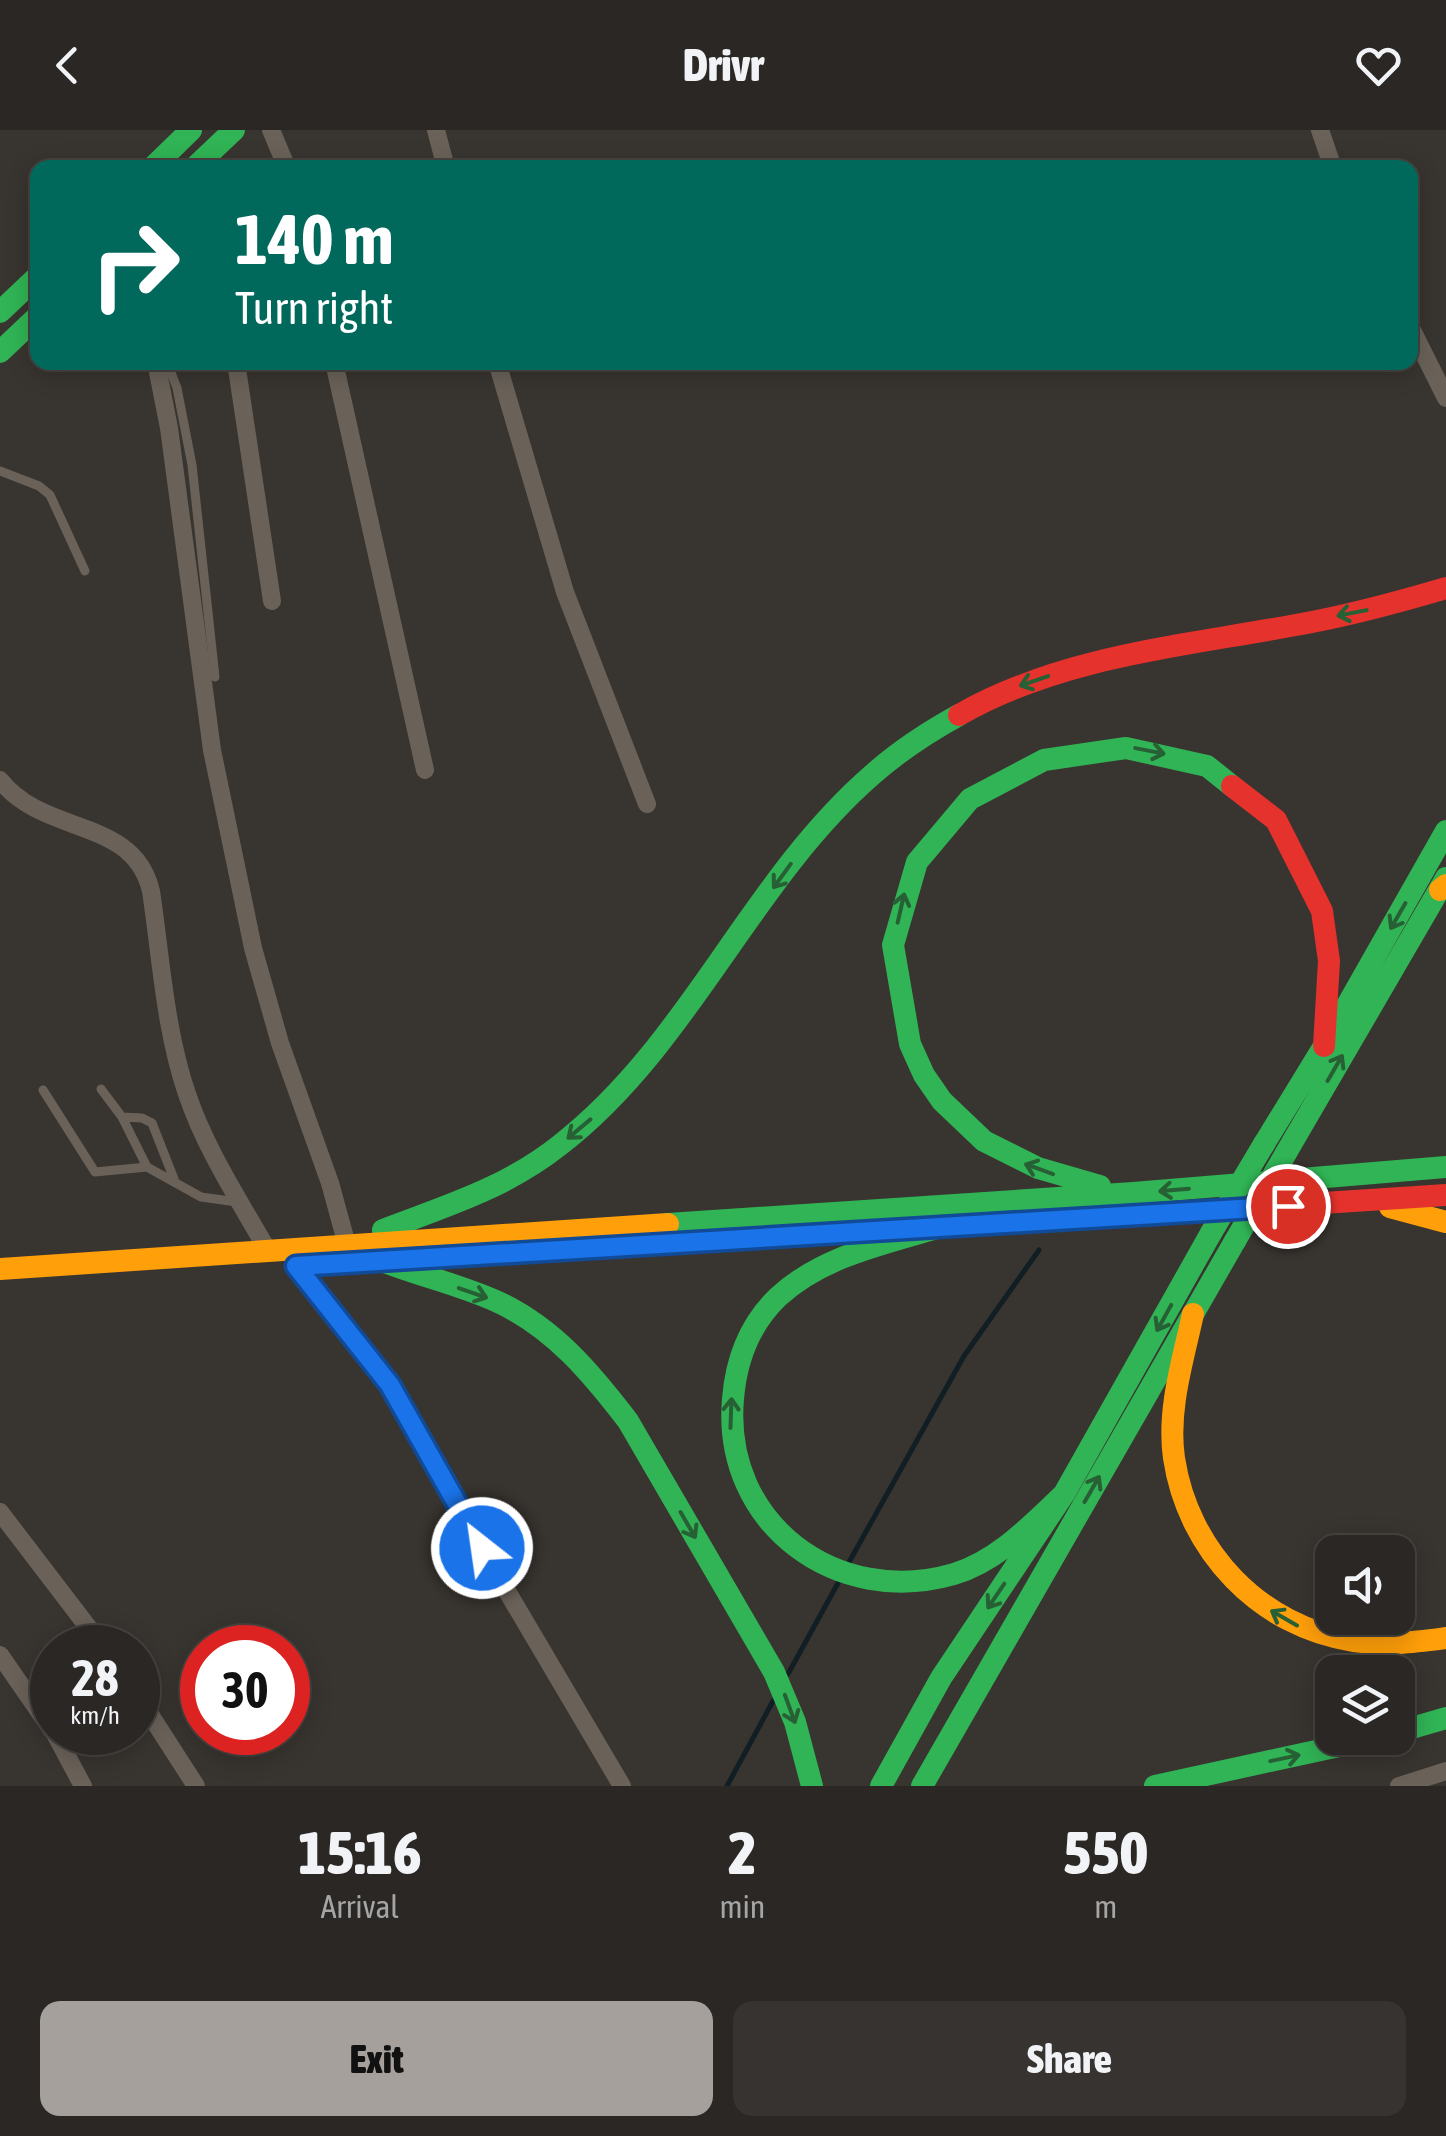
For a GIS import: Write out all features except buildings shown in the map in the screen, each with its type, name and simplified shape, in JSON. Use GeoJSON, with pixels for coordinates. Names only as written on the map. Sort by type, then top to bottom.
{"type":"FeatureCollection","features":[{"type":"Feature","properties":{"kind":"main road"},"geometry":{"type":"LineString","coordinates":[[160,160],[192,130]]}},
{"type":"Feature","properties":{"kind":"main road"},"geometry":{"type":"LineString","coordinates":[[202,160],[234,130]]}},
{"type":"Feature","properties":{"kind":"main road"},"geometry":{"type":"LineString","coordinates":[[0,312],[30,284]]}},
{"type":"Feature","properties":{"kind":"main road"},"geometry":{"type":"LineString","coordinates":[[0,352],[30,324]]}},
{"type":"Feature","properties":{"kind":"main road"},"geometry":{"type":"LineString","coordinates":[[350,1244],[492,1189],[531,1166],[605,1106],[662,1044],[830,815],[892,757],[943,722],[1042,678],[1380,607],[1446,588]]}},
{"type":"Feature","properties":{"kind":"main road"},"geometry":{"type":"LineString","coordinates":[[1134,1193],[1035,1168],[986,1145],[940,1100],[915,1058],[895,982],[896,937],[904,895],[910,876],[933,839],[961,806],[980,791],[1036,760],[1098,746],[1141,748],[1183,758],[1246,790],[1290,840],[1323,913],[1328,965],[1324,1046]]}},
{"type":"Feature","properties":{"kind":"main road"},"geometry":{"type":"LineString","coordinates":[[922,1786],[1235,1241],[1324,1046],[1446,831]]}},
{"type":"Feature","properties":{"kind":"main road"},"geometry":{"type":"LineString","coordinates":[[881,1786],[941,1678],[1064,1494],[1212,1233],[1275,1148],[1444,884]]}},
{"type":"Feature","properties":{"kind":"main road"},"geometry":{"type":"LineString","coordinates":[[0,1269],[1134,1193],[1446,1167]]}},
{"type":"Feature","properties":{"kind":"main road"},"geometry":{"type":"LineString","coordinates":[[0,1284],[1446,1195]]}},
{"type":"Feature","properties":{"kind":"main road"},"geometry":{"type":"LineString","coordinates":[[1366,1201],[1446,1222]]}},
{"type":"Feature","properties":{"kind":"main road"},"geometry":{"type":"LineString","coordinates":[[937,1228],[845,1256],[812,1272],[786,1290],[748,1334],[732,1388],[730,1416],[733,1452],[754,1506],[804,1555],[840,1574],[880,1582],[929,1581],[975,1566],[1015,1538],[1064,1494]]}},
{"type":"Feature","properties":{"kind":"main road"},"geometry":{"type":"LineString","coordinates":[[382,1260],[509,1307],[543,1328],[575,1357],[628,1421],[786,1696],[811,1780]]}},
{"type":"Feature","properties":{"kind":"main road"},"geometry":{"type":"LineString","coordinates":[[1193,1314],[1173,1414],[1174,1459],[1188,1515],[1216,1560],[1254,1600],[1318,1635],[1390,1645],[1446,1638]]}},
{"type":"Feature","properties":{"kind":"main road"},"geometry":{"type":"LineString","coordinates":[[1415,1727],[1446,1718]]}},
{"type":"Feature","properties":{"kind":"main road"},"geometry":{"type":"LineString","coordinates":[[1155,1786],[1315,1751]]}},
{"type":"Feature","properties":{"kind":"street"},"geometry":{"type":"LineString","coordinates":[[272,130],[284,160]]}},
{"type":"Feature","properties":{"kind":"street"},"geometry":{"type":"LineString","coordinates":[[436,130],[444,160]]}},
{"type":"Feature","properties":{"kind":"street"},"geometry":{"type":"LineString","coordinates":[[1320,130],[1330,160]]}},
{"type":"Feature","properties":{"kind":"street"},"geometry":{"type":"LineString","coordinates":[[1418,342],[1446,398]]}},
{"type":"Feature","properties":{"kind":"street"},"geometry":{"type":"LineString","coordinates":[[157,370],[212,750],[253,948],[280,1043],[350,1244]]}},
{"type":"Feature","properties":{"kind":"street"},"geometry":{"type":"LineString","coordinates":[[237,370],[272,600]]}},
{"type":"Feature","properties":{"kind":"street"},"geometry":{"type":"LineString","coordinates":[[336,370],[425,770]]}},
{"type":"Feature","properties":{"kind":"street"},"geometry":{"type":"LineString","coordinates":[[499,370],[566,592],[646,804]]}},
{"type":"Feature","properties":{"kind":"street"},"geometry":{"type":"LineString","coordinates":[[0,780],[33,810],[122,845],[144,870],[151,891],[180,1072],[202,1134],[268,1251]]}},
{"type":"Feature","properties":{"kind":"street"},"geometry":{"type":"LineString","coordinates":[[296,1266],[390,1385],[622,1786]]}},
{"type":"Feature","properties":{"kind":"street"},"geometry":{"type":"LineString","coordinates":[[0,1512],[86,1625]]}},
{"type":"Feature","properties":{"kind":"street"},"geometry":{"type":"LineString","coordinates":[[0,1655],[30,1698]]}},
{"type":"Feature","properties":{"kind":"street"},"geometry":{"type":"LineString","coordinates":[[160,1730],[196,1786]]}},
{"type":"Feature","properties":{"kind":"street"},"geometry":{"type":"LineString","coordinates":[[67,1755],[84,1786]]}},
{"type":"Feature","properties":{"kind":"street"},"geometry":{"type":"LineString","coordinates":[[1400,1786],[1446,1771]]}},
{"type":"Feature","properties":{"kind":"lane"},"geometry":{"type":"LineString","coordinates":[[170,370],[192,465],[215,677]]}},
{"type":"Feature","properties":{"kind":"lane"},"geometry":{"type":"LineString","coordinates":[[0,471],[39,486],[50,495],[85,570]]}},
{"type":"Feature","properties":{"kind":"lane"},"geometry":{"type":"LineString","coordinates":[[101,1088],[122,1118],[147,1167]]}},
{"type":"Feature","properties":{"kind":"lane"},"geometry":{"type":"LineString","coordinates":[[43,1090],[92,1170],[147,1167],[201,1196],[240,1202]]}},
{"type":"Feature","properties":{"kind":"lane"},"geometry":{"type":"LineString","coordinates":[[122,1118],[142,1118],[152,1123],[174,1180]]}},
{"type":"Feature","properties":{"kind":"waterway"},"geometry":{"type":"LineString","coordinates":[[848,1564],[964,1356],[1039,1250]]}},
{"type":"Feature","properties":{"kind":"waterway"},"geometry":{"type":"LineString","coordinates":[[788,1674],[838,1583]]}},
{"type":"Feature","properties":{"kind":"waterway"},"geometry":{"type":"LineString","coordinates":[[727,1786],[773,1701]]}},
{"type":"Feature","properties":{"kind":"traffic: fast"},"geometry":{"type":"LineString","coordinates":[[160,160],[191,130]]}},
{"type":"Feature","properties":{"kind":"traffic: fast"},"geometry":{"type":"LineString","coordinates":[[202,160],[234,130]]}},
{"type":"Feature","properties":{"kind":"traffic: fast"},"geometry":{"type":"LineString","coordinates":[[0,312],[30,284]]}},
{"type":"Feature","properties":{"kind":"traffic: fast"},"geometry":{"type":"LineString","coordinates":[[0,352],[30,324]]}},
{"type":"Feature","properties":{"kind":"traffic: fast"},"geometry":{"type":"LineString","coordinates":[[383,1230],[475,1195],[518,1173],[560,1145],[606,1104],[646,1060],[829,817],[893,758],[959,715]]}},
{"type":"Feature","properties":{"kind":"traffic: fast"},"geometry":{"type":"LineString","coordinates":[[1100,1186],[1038,1168],[984,1141],[942,1101],[924,1075],[910,1044],[893,945],[917,862],[970,799],[1044,760],[1126,748],[1207,766],[1232,786]]}},
{"type":"Feature","properties":{"kind":"traffic: fast"},"geometry":{"type":"LineString","coordinates":[[1264,1144],[1446,831]]}},
{"type":"Feature","properties":{"kind":"traffic: fast"},"geometry":{"type":"LineString","coordinates":[[1286,1153],[1446,878]]}},
{"type":"Feature","properties":{"kind":"traffic: fast"},"geometry":{"type":"LineString","coordinates":[[1211,1233],[1264,1144]]}},
{"type":"Feature","properties":{"kind":"traffic: fast"},"geometry":{"type":"LineString","coordinates":[[1235,1241],[1286,1153]]}},
{"type":"Feature","properties":{"kind":"traffic: fast"},"geometry":{"type":"LineString","coordinates":[[668,1224],[1133,1193],[1446,1167]]}},
{"type":"Feature","properties":{"kind":"traffic: fast"},"geometry":{"type":"LineString","coordinates":[[937,1228],[874,1246],[813,1272],[778,1297],[759,1319],[741,1357],[733,1399],[735,1444],[746,1484],[767,1518],[796,1546],[830,1567],[869,1579],[910,1581],[954,1574],[985,1560],[1014,1540],[1064,1494]]}},
{"type":"Feature","properties":{"kind":"traffic: fast"},"geometry":{"type":"LineString","coordinates":[[881,1786],[941,1678],[1064,1494],[1211,1233]]}},
{"type":"Feature","properties":{"kind":"traffic: fast"},"geometry":{"type":"LineString","coordinates":[[922,1786],[1235,1241]]}},
{"type":"Feature","properties":{"kind":"traffic: fast"},"geometry":{"type":"LineString","coordinates":[[382,1261],[470,1291],[518,1313],[554,1339],[600,1386],[628,1421],[774,1672],[795,1722],[812,1786]]}},
{"type":"Feature","properties":{"kind":"traffic: fast"},"geometry":{"type":"LineString","coordinates":[[1415,1727],[1446,1718]]}},
{"type":"Feature","properties":{"kind":"traffic: fast"},"geometry":{"type":"LineString","coordinates":[[1155,1786],[1315,1751]]}},
{"type":"Feature","properties":{"kind":"traffic: slow"},"geometry":{"type":"LineString","coordinates":[[1440,890],[1446,885]]}},
{"type":"Feature","properties":{"kind":"traffic: slow"},"geometry":{"type":"LineString","coordinates":[[1390,1207],[1446,1222]]}},
{"type":"Feature","properties":{"kind":"traffic: slow"},"geometry":{"type":"LineString","coordinates":[[0,1269],[668,1224]]}},
{"type":"Feature","properties":{"kind":"traffic: slow"},"geometry":{"type":"LineString","coordinates":[[1193,1314],[1177,1385],[1172,1440],[1182,1492],[1212,1553],[1259,1601],[1288,1620],[1320,1633],[1378,1643],[1446,1638]]}},
{"type":"Feature","properties":{"kind":"traffic: jam"},"geometry":{"type":"LineString","coordinates":[[959,715],[1000,694],[1086,665],[1329,618],[1446,588]]}},
{"type":"Feature","properties":{"kind":"traffic: jam"},"geometry":{"type":"LineString","coordinates":[[1232,786],[1276,820],[1322,911],[1329,961],[1324,1046]]}},
{"type":"Feature","properties":{"kind":"traffic: jam"},"geometry":{"type":"LineString","coordinates":[[1107,1217],[1446,1195]]}},
{"type":"Feature","properties":{"kind":"route"},"geometry":{"type":"LineString","coordinates":[[482,1548],[390,1385],[296,1266],[1288,1206]]}}]}
